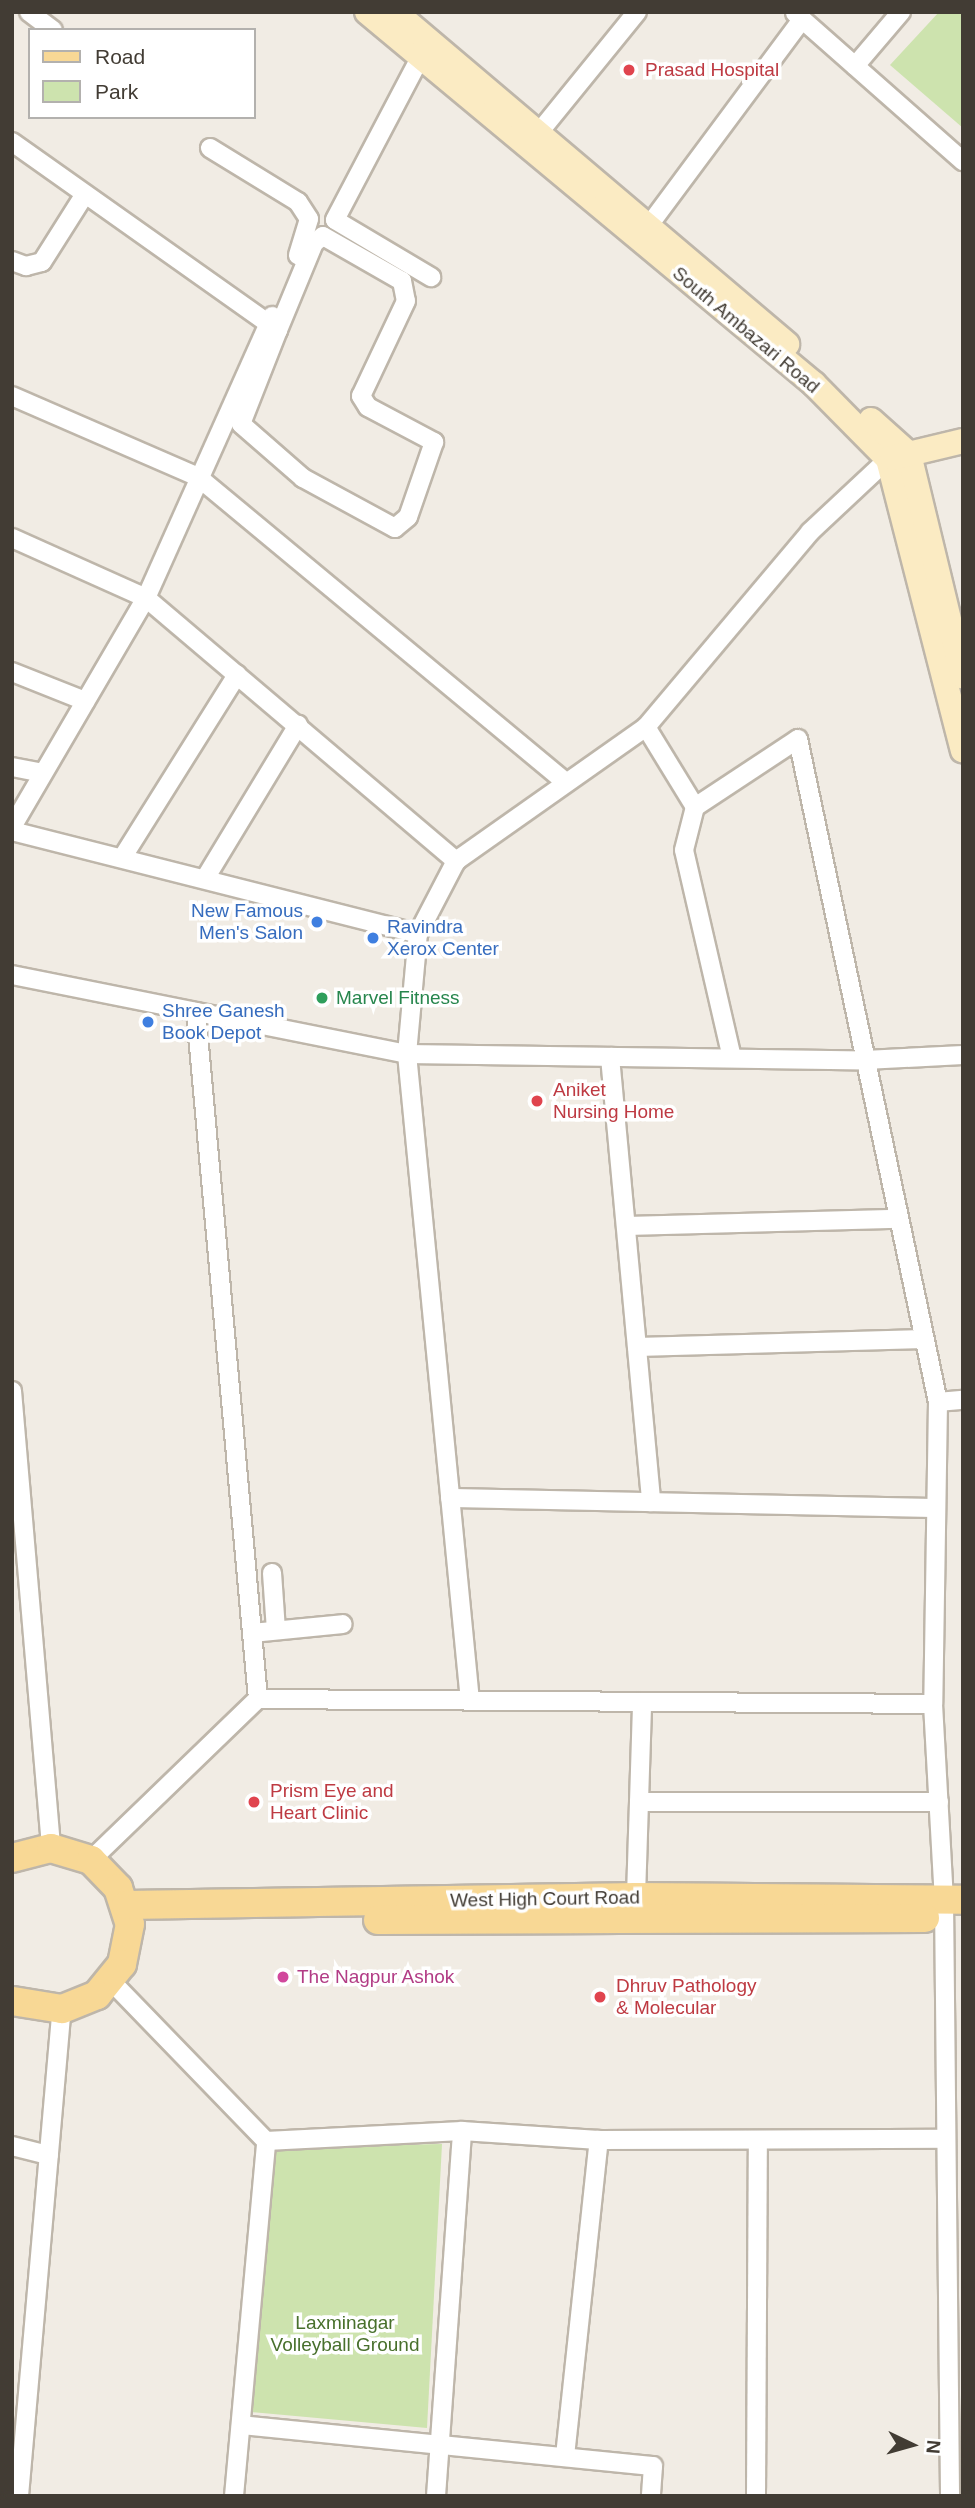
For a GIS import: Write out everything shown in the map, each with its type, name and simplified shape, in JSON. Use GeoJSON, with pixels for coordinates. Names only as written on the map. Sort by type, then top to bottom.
{"type":"FeatureCollection","features":[{"type":"Feature","properties":{"kind":"main road","name":"South Ambazari Road"},"geometry":{"type":"LineString","coordinates":[[367,12],[405,21],[541,130],[650,224],[899,456]]}},
{"type":"Feature","properties":{"kind":"main road","name":"South Ambazari Road"},"geometry":{"type":"LineString","coordinates":[[405,21],[421,55],[899,456]]}},
{"type":"Feature","properties":{"kind":"main road"},"geometry":{"type":"LineString","coordinates":[[899,456],[963,441]]}},
{"type":"Feature","properties":{"kind":"main road"},"geometry":{"type":"LineString","coordinates":[[899,456],[963,677]]}},
{"type":"Feature","properties":{"kind":"main road"},"geometry":{"type":"LineString","coordinates":[[899,456],[963,751]]}},
{"type":"Feature","properties":{"kind":"main road"},"geometry":{"type":"LineString","coordinates":[[12,1858],[51,1848],[91,1860],[128,1915],[128,1944],[111,1981],[62,2010],[12,2001]]}},
{"type":"Feature","properties":{"kind":"main road","name":"West High Court Road"},"geometry":{"type":"LineString","coordinates":[[128,1915],[636,1897],[953,1909]]}},
{"type":"Feature","properties":{"kind":"main road"},"geometry":{"type":"LineString","coordinates":[[128,1915],[953,1909]]}},
{"type":"Feature","properties":{"kind":"street"},"geometry":{"type":"LineString","coordinates":[[29,12],[50,28]]}},
{"type":"Feature","properties":{"kind":"street"},"geometry":{"type":"LineString","coordinates":[[541,130],[637,12]]}},
{"type":"Feature","properties":{"kind":"street"},"geometry":{"type":"LineString","coordinates":[[855,66],[901,12]]}},
{"type":"Feature","properties":{"kind":"street"},"geometry":{"type":"LineString","coordinates":[[650,224],[798,16],[963,161]]}},
{"type":"Feature","properties":{"kind":"street"},"geometry":{"type":"LineString","coordinates":[[421,55],[335,220],[430,277]]}},
{"type":"Feature","properties":{"kind":"street"},"geometry":{"type":"LineString","coordinates":[[273,328],[75,187],[64,179],[54,172],[43,164],[33,157],[23,150],[12,142],[46,166],[57,174],[68,182],[212,285],[273,328]]}},
{"type":"Feature","properties":{"kind":"street"},"geometry":{"type":"LineString","coordinates":[[210,148],[298,202],[309,219],[273,328]]}},
{"type":"Feature","properties":{"kind":"street"},"geometry":{"type":"LineString","coordinates":[[12,261],[26,266],[42,262],[85,194]]}},
{"type":"Feature","properties":{"kind":"street"},"geometry":{"type":"LineString","coordinates":[[239,408],[241,424],[303,478],[383,526],[396,528],[408,517],[434,442],[368,407],[361,396],[408,289],[323,236],[314,243],[273,328],[239,408],[198,477],[146,598],[42,773],[12,829],[124,855],[418,934]]}},
{"type":"Feature","properties":{"kind":"street"},"geometry":{"type":"LineString","coordinates":[[12,396],[198,477],[563,780]]}},
{"type":"Feature","properties":{"kind":"street"},"geometry":{"type":"LineString","coordinates":[[470,1701],[407,1054],[418,934],[456,860],[563,780],[646,727],[810,532],[899,456]]}},
{"type":"Feature","properties":{"kind":"street"},"geometry":{"type":"LineString","coordinates":[[12,538],[146,598],[456,860]]}},
{"type":"Feature","properties":{"kind":"street"},"geometry":{"type":"LineString","coordinates":[[12,672],[85,701]]}},
{"type":"Feature","properties":{"kind":"street"},"geometry":{"type":"LineString","coordinates":[[124,855],[237,675]]}},
{"type":"Feature","properties":{"kind":"street"},"geometry":{"type":"LineString","coordinates":[[206,877],[298,725]]}},
{"type":"Feature","properties":{"kind":"street"},"geometry":{"type":"LineString","coordinates":[[646,727],[695,807]]}},
{"type":"Feature","properties":{"kind":"street"},"geometry":{"type":"LineString","coordinates":[[732,1058],[684,850],[695,807],[798,739],[938,1402],[933,1704],[939,1802],[953,1909],[946,2139],[950,2496]]}},
{"type":"Feature","properties":{"kind":"street"},"geometry":{"type":"LineString","coordinates":[[12,767],[42,773]]}},
{"type":"Feature","properties":{"kind":"street"},"geometry":{"type":"LineString","coordinates":[[12,975],[407,1054],[865,1060],[963,1055]]}},
{"type":"Feature","properties":{"kind":"street"},"geometry":{"type":"LineString","coordinates":[[196,1012],[258,1699]]}},
{"type":"Feature","properties":{"kind":"street"},"geometry":{"type":"LineString","coordinates":[[610,1057],[651,1502]]}},
{"type":"Feature","properties":{"kind":"street"},"geometry":{"type":"LineString","coordinates":[[626,1226],[899,1219]]}},
{"type":"Feature","properties":{"kind":"street"},"geometry":{"type":"LineString","coordinates":[[637,1347],[924,1339]]}},
{"type":"Feature","properties":{"kind":"street"},"geometry":{"type":"LineString","coordinates":[[12,1391],[51,1848]]}},
{"type":"Feature","properties":{"kind":"street"},"geometry":{"type":"LineString","coordinates":[[938,1402],[963,1400]]}},
{"type":"Feature","properties":{"kind":"street"},"geometry":{"type":"LineString","coordinates":[[450,1498],[936,1508]]}},
{"type":"Feature","properties":{"kind":"street"},"geometry":{"type":"LineString","coordinates":[[272,1573],[276,1630]]}},
{"type":"Feature","properties":{"kind":"street"},"geometry":{"type":"LineString","coordinates":[[252,1633],[343,1624]]}},
{"type":"Feature","properties":{"kind":"street"},"geometry":{"type":"LineString","coordinates":[[91,1860],[258,1699],[933,1704]]}},
{"type":"Feature","properties":{"kind":"street"},"geometry":{"type":"LineString","coordinates":[[636,1897],[642,1702]]}},
{"type":"Feature","properties":{"kind":"street"},"geometry":{"type":"LineString","coordinates":[[639,1802],[939,1802]]}},
{"type":"Feature","properties":{"kind":"street"},"geometry":{"type":"LineString","coordinates":[[111,1981],[266,2141],[462,2131],[598,2140],[946,2139]]}},
{"type":"Feature","properties":{"kind":"street"},"geometry":{"type":"LineString","coordinates":[[19,2496],[62,2010]]}},
{"type":"Feature","properties":{"kind":"street"},"geometry":{"type":"LineString","coordinates":[[436,2496],[462,2131]]}},
{"type":"Feature","properties":{"kind":"street"},"geometry":{"type":"LineString","coordinates":[[565,2456],[598,2140]]}},
{"type":"Feature","properties":{"kind":"street"},"geometry":{"type":"LineString","coordinates":[[756,2496],[758,2140]]}},
{"type":"Feature","properties":{"kind":"street"},"geometry":{"type":"LineString","coordinates":[[234,2496],[266,2141]]}},
{"type":"Feature","properties":{"kind":"street"},"geometry":{"type":"LineString","coordinates":[[12,2146],[49,2155]]}},
{"type":"Feature","properties":{"kind":"street"},"geometry":{"type":"LineString","coordinates":[[240,2425],[441,2442],[653,2466],[650,2496]]}},
{"type":"Feature","properties":{"kind":"green space"},"geometry":{"type":"Polygon","coordinates":[[[939,12],[963,12],[963,128],[890,65],[939,12]]]}},
{"type":"Feature","properties":{"kind":"green space","name":"Laxminagar Volleyball Ground"},"geometry":{"type":"Polygon","coordinates":[[[442,2144],[427,2428],[251,2412],[276,2147],[442,2144]]]}},
{"type":"Feature","properties":{"kind":"place","name":"Prasad Hospital"},"geometry":{"type":"Point","coordinates":[629,70]}},
{"type":"Feature","properties":{"kind":"place","name":"New Famous Men's Salon"},"geometry":{"type":"Point","coordinates":[317,922]}},
{"type":"Feature","properties":{"kind":"place","name":"Ravindra Xerox Center"},"geometry":{"type":"Point","coordinates":[373,938]}},
{"type":"Feature","properties":{"kind":"place","name":"Marvel Fitness"},"geometry":{"type":"Point","coordinates":[322,998]}},
{"type":"Feature","properties":{"kind":"place","name":"Shree Ganesh Book Depot"},"geometry":{"type":"Point","coordinates":[148,1022]}},
{"type":"Feature","properties":{"kind":"place","name":"Aniket Nursing Home"},"geometry":{"type":"Point","coordinates":[537,1101]}},
{"type":"Feature","properties":{"kind":"place","name":"Prism Eye and Heart Clinic"},"geometry":{"type":"Point","coordinates":[254,1802]}},
{"type":"Feature","properties":{"kind":"place","name":"The Nagpur Ashok"},"geometry":{"type":"Point","coordinates":[283,1977]}},
{"type":"Feature","properties":{"kind":"place","name":"Dhruv Pathology & Molecular"},"geometry":{"type":"Point","coordinates":[600,1997]}}]}
